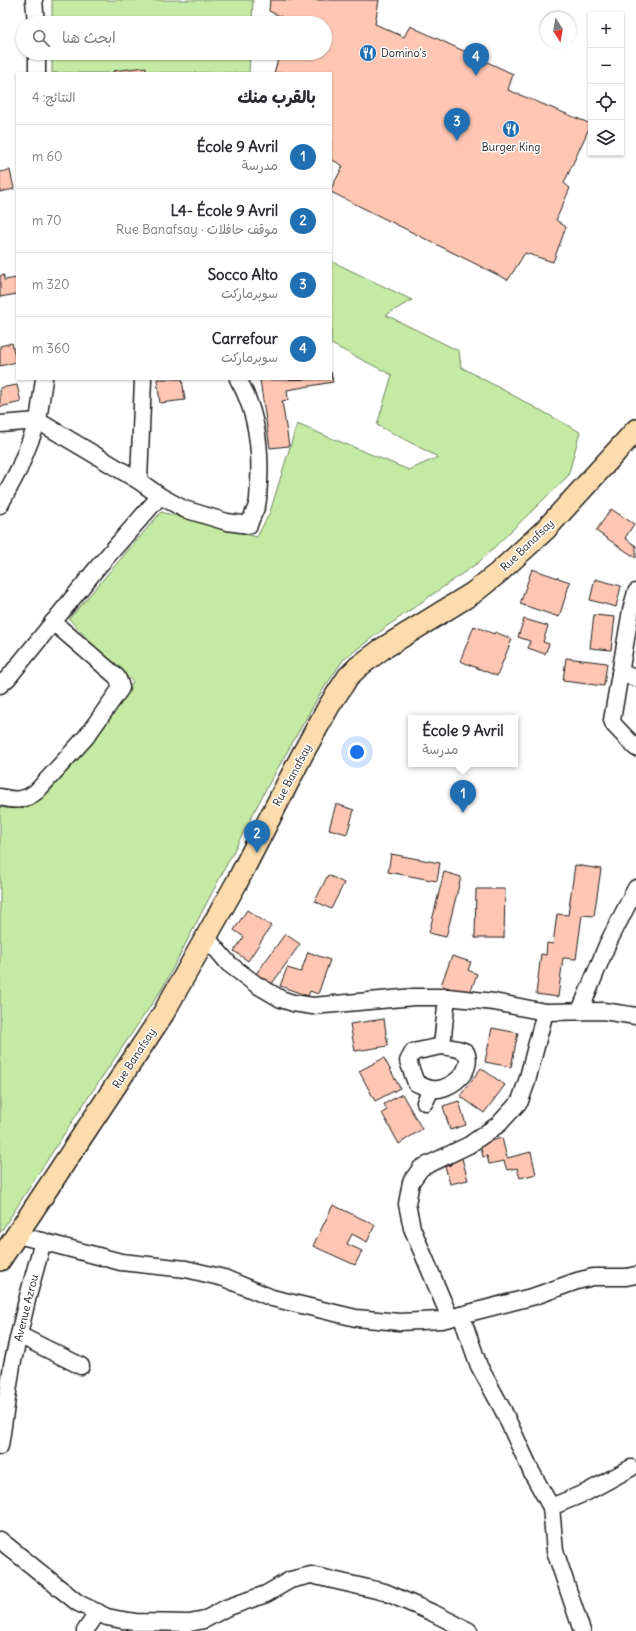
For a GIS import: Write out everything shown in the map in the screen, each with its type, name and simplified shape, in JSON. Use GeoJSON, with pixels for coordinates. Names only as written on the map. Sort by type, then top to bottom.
{"type":"FeatureCollection","features":[{"type":"Feature","properties":{"kind":"main road","name":"Rue Banafsay"},"geometry":{"type":"LineString","coordinates":[[0,1260],[163,1014],[237,882],[302,755],[329,706],[348,677],[358,667],[382,649],[473,593],[498,573],[546,529],[636,430]]}},
{"type":"Feature","properties":{"kind":"street"},"geometry":{"type":"LineString","coordinates":[[34,0],[35,16]]}},
{"type":"Feature","properties":{"kind":"street"},"geometry":{"type":"LineString","coordinates":[[37,60],[37,72]]}},
{"type":"Feature","properties":{"kind":"street"},"geometry":{"type":"LineString","coordinates":[[0,505],[19,469],[38,421],[44,380]]}},
{"type":"Feature","properties":{"kind":"street"},"geometry":{"type":"LineString","coordinates":[[139,481],[143,380]]}},
{"type":"Feature","properties":{"kind":"street"},"geometry":{"type":"LineString","coordinates":[[0,424],[38,421],[139,481],[160,496],[184,509],[228,522],[249,525],[257,505],[260,473],[259,446],[251,409],[239,380]]}},
{"type":"Feature","properties":{"kind":"street"},"geometry":{"type":"LineString","coordinates":[[0,685],[8,678],[97,568],[160,496]]}},
{"type":"Feature","properties":{"kind":"street"},"geometry":{"type":"LineString","coordinates":[[636,592],[631,610],[613,714],[613,723],[636,748]]}},
{"type":"Feature","properties":{"kind":"street"},"geometry":{"type":"LineString","coordinates":[[0,797],[17,800],[29,797],[37,791],[86,737],[120,688],[117,677],[53,622]]}},
{"type":"Feature","properties":{"kind":"street"},"geometry":{"type":"LineString","coordinates":[[620,673],[636,678]]}},
{"type":"Feature","properties":{"kind":"street"},"geometry":{"type":"LineString","coordinates":[[580,1011],[607,945],[636,888]]}},
{"type":"Feature","properties":{"kind":"street"},"geometry":{"type":"LineString","coordinates":[[206,937],[229,964],[257,985],[281,999],[293,1003],[313,1006],[414,997],[447,997],[494,1002],[545,1012],[603,1011],[636,1016]]}},
{"type":"Feature","properties":{"kind":"street"},"geometry":{"type":"LineString","coordinates":[[442,1046],[447,997]]}},
{"type":"Feature","properties":{"kind":"street"},"geometry":{"type":"LineString","coordinates":[[545,1012],[527,1081],[520,1101],[499,1124],[469,1145],[421,1168],[411,1182],[407,1204],[412,1228],[550,1507],[555,1551],[582,1631]]}},
{"type":"Feature","properties":{"kind":"street"},"geometry":{"type":"LineString","coordinates":[[442,1046],[466,1052],[469,1057],[469,1064],[466,1071],[452,1083],[428,1096],[416,1083],[408,1061],[413,1052],[442,1046]]}},
{"type":"Feature","properties":{"kind":"street"},"geometry":{"type":"LineString","coordinates":[[18,1235],[121,1262],[186,1269],[224,1278],[272,1298],[356,1318],[399,1322],[442,1320],[535,1296],[593,1277],[626,1277],[636,1275]]}},
{"type":"Feature","properties":{"kind":"street","name":"Avenue Azrou"},"geometry":{"type":"LineString","coordinates":[[0,1446],[12,1365],[44,1242]]}},
{"type":"Feature","properties":{"kind":"street"},"geometry":{"type":"LineString","coordinates":[[19,1335],[81,1366]]}},
{"type":"Feature","properties":{"kind":"street"},"geometry":{"type":"LineString","coordinates":[[550,1507],[586,1492],[631,1468]]}},
{"type":"Feature","properties":{"kind":"street"},"geometry":{"type":"LineString","coordinates":[[0,1540],[78,1603],[107,1617],[135,1622],[191,1627],[226,1608],[266,1594],[290,1580],[311,1575],[385,1592],[469,1631]]}},
{"type":"Feature","properties":{"kind":"street"},"geometry":{"type":"LineString","coordinates":[[86,1631],[98,1612]]}},
{"type":"Feature","properties":{"kind":"green space"},"geometry":{"type":"Polygon","coordinates":[[[52,0],[253,0],[252,16],[52,16],[52,0]]]}},
{"type":"Feature","properties":{"kind":"green space"},"geometry":{"type":"Polygon","coordinates":[[[52,60],[250,60],[249,72],[52,72],[52,60]]]}},
{"type":"Feature","properties":{"kind":"green space"},"geometry":{"type":"Polygon","coordinates":[[[332,261],[412,300],[386,315],[459,351],[461,367],[580,432],[568,476],[479,562],[386,627],[343,660],[320,694],[266,789],[162,989],[79,1111],[0,1233],[0,801],[19,808],[55,783],[133,682],[91,643],[69,619],[161,512],[257,537],[270,512],[297,424],[409,470],[438,457],[377,425],[392,375],[332,345],[332,261]]]}},
{"type":"Feature","properties":{"kind":"building"},"geometry":{"type":"Polygon","coordinates":[[[270,0],[379,0],[375,24],[404,37],[410,26],[513,74],[508,90],[588,123],[588,131],[564,183],[570,188],[556,220],[566,227],[553,262],[525,253],[508,280],[332,192],[332,187],[343,166],[332,160],[332,72],[274,72],[278,60],[332,60],[332,16],[280,16],[269,11],[270,0]]]}},
{"type":"Feature","properties":{"kind":"building"},"geometry":{"type":"Polygon","coordinates":[[[146,67],[146,72],[113,71],[146,67]]]}},
{"type":"Feature","properties":{"kind":"building"},"geometry":{"type":"Polygon","coordinates":[[[10,170],[14,189],[0,192],[0,172],[10,170]]]}},
{"type":"Feature","properties":{"kind":"building"},"geometry":{"type":"Polygon","coordinates":[[[4,275],[4,280],[16,278],[16,294],[0,297],[0,276],[4,275]]]}},
{"type":"Feature","properties":{"kind":"building"},"geometry":{"type":"Polygon","coordinates":[[[12,343],[16,362],[0,366],[0,346],[12,343]]]}},
{"type":"Feature","properties":{"kind":"building"},"geometry":{"type":"Polygon","coordinates":[[[332,377],[333,382],[287,390],[288,400],[282,401],[289,446],[270,448],[260,380],[332,380],[332,377]]]}},
{"type":"Feature","properties":{"kind":"building"},"geometry":{"type":"Polygon","coordinates":[[[157,380],[182,380],[185,400],[160,403],[157,380]]]}},
{"type":"Feature","properties":{"kind":"building"},"geometry":{"type":"Polygon","coordinates":[[[17,385],[21,402],[0,407],[0,388],[17,385]]]}},
{"type":"Feature","properties":{"kind":"building"},"geometry":{"type":"Polygon","coordinates":[[[611,509],[634,524],[625,538],[636,546],[636,558],[596,531],[611,509]]]}},
{"type":"Feature","properties":{"kind":"building"},"geometry":{"type":"Polygon","coordinates":[[[532,569],[570,582],[559,617],[520,604],[532,569]]]}},
{"type":"Feature","properties":{"kind":"building"},"geometry":{"type":"Polygon","coordinates":[[[595,579],[621,586],[616,607],[590,600],[595,579]]]}},
{"type":"Feature","properties":{"kind":"building"},"geometry":{"type":"Polygon","coordinates":[[[594,615],[615,617],[611,650],[590,648],[594,615]]]}},
{"type":"Feature","properties":{"kind":"building"},"geometry":{"type":"Polygon","coordinates":[[[524,619],[548,626],[543,642],[549,644],[545,654],[528,648],[530,641],[518,637],[524,619]]]}},
{"type":"Feature","properties":{"kind":"building"},"geometry":{"type":"Polygon","coordinates":[[[474,626],[512,639],[497,676],[460,661],[474,626]]]}},
{"type":"Feature","properties":{"kind":"building"},"geometry":{"type":"Polygon","coordinates":[[[566,658],[607,663],[604,686],[563,681],[566,658]]]}},
{"type":"Feature","properties":{"kind":"building"},"geometry":{"type":"Polygon","coordinates":[[[336,804],[354,810],[347,834],[329,829],[336,804]]]}},
{"type":"Feature","properties":{"kind":"building"},"geometry":{"type":"Polygon","coordinates":[[[391,854],[440,863],[437,881],[388,872],[391,854]]]}},
{"type":"Feature","properties":{"kind":"building"},"geometry":{"type":"Polygon","coordinates":[[[575,865],[601,869],[594,916],[582,915],[576,959],[563,958],[558,997],[536,994],[541,954],[546,955],[547,943],[553,944],[557,914],[568,915],[575,865]]]}},
{"type":"Feature","properties":{"kind":"building"},"geometry":{"type":"Polygon","coordinates":[[[444,872],[461,877],[446,937],[429,933],[444,872]]]}},
{"type":"Feature","properties":{"kind":"building"},"geometry":{"type":"Polygon","coordinates":[[[328,875],[344,883],[331,909],[315,901],[328,875]]]}},
{"type":"Feature","properties":{"kind":"building"},"geometry":{"type":"Polygon","coordinates":[[[476,889],[505,889],[504,938],[475,938],[476,889]]]}},
{"type":"Feature","properties":{"kind":"building"},"geometry":{"type":"Polygon","coordinates":[[[247,910],[271,926],[248,961],[234,951],[244,937],[234,930],[247,910]]]}},
{"type":"Feature","properties":{"kind":"building"},"geometry":{"type":"Polygon","coordinates":[[[285,934],[300,944],[271,985],[256,974],[285,934]]]}},
{"type":"Feature","properties":{"kind":"building"},"geometry":{"type":"Polygon","coordinates":[[[308,952],[330,960],[318,994],[310,991],[308,996],[280,986],[287,968],[301,972],[308,952]]]}},
{"type":"Feature","properties":{"kind":"building"},"geometry":{"type":"Polygon","coordinates":[[[452,956],[471,962],[468,970],[477,974],[468,999],[457,991],[441,985],[452,956]]]}},
{"type":"Feature","properties":{"kind":"building"},"geometry":{"type":"Polygon","coordinates":[[[384,1019],[388,1046],[355,1051],[350,1024],[384,1019]]]}},
{"type":"Feature","properties":{"kind":"building"},"geometry":{"type":"Polygon","coordinates":[[[492,1028],[518,1033],[511,1067],[485,1062],[492,1028]]]}},
{"type":"Feature","properties":{"kind":"building"},"geometry":{"type":"Polygon","coordinates":[[[384,1058],[400,1088],[375,1101],[359,1071],[384,1058]]]}},
{"type":"Feature","properties":{"kind":"building"},"geometry":{"type":"Polygon","coordinates":[[[481,1068],[505,1085],[484,1113],[460,1096],[481,1068]]]}},
{"type":"Feature","properties":{"kind":"building"},"geometry":{"type":"Polygon","coordinates":[[[402,1094],[422,1129],[399,1144],[382,1113],[387,1110],[384,1104],[402,1094]]]}},
{"type":"Feature","properties":{"kind":"building"},"geometry":{"type":"Polygon","coordinates":[[[459,1101],[466,1125],[450,1130],[443,1106],[459,1101]]]}},
{"type":"Feature","properties":{"kind":"building"},"geometry":{"type":"Polygon","coordinates":[[[502,1138],[507,1158],[531,1152],[536,1174],[520,1178],[517,1168],[507,1170],[504,1161],[489,1164],[487,1156],[483,1157],[480,1144],[502,1138]]]}},
{"type":"Feature","properties":{"kind":"building"},"geometry":{"type":"Polygon","coordinates":[[[461,1155],[468,1180],[450,1184],[445,1166],[451,1165],[449,1158],[461,1155]]]}},
{"type":"Feature","properties":{"kind":"building"},"geometry":{"type":"Polygon","coordinates":[[[333,1205],[375,1225],[367,1242],[352,1234],[347,1244],[362,1251],[355,1265],[313,1246],[333,1205]]]}},
{"type":"Feature","properties":{"kind":"place","name":"Domino's"},"geometry":{"type":"Point","coordinates":[368,53]}},
{"type":"Feature","properties":{"kind":"place","name":"Carrefour"},"geometry":{"type":"Point","coordinates":[476,76]}},
{"type":"Feature","properties":{"kind":"place","name":"Burger King"},"geometry":{"type":"Point","coordinates":[511,129]}},
{"type":"Feature","properties":{"kind":"place","name":"Socco Alto"},"geometry":{"type":"Point","coordinates":[457,141]}},
{"type":"Feature","properties":{"kind":"place","name":"École 9 Avril"},"geometry":{"type":"Point","coordinates":[463,813]}},
{"type":"Feature","properties":{"kind":"place","name":"L4- École 9 Avril"},"geometry":{"type":"Point","coordinates":[257,853]}}]}
